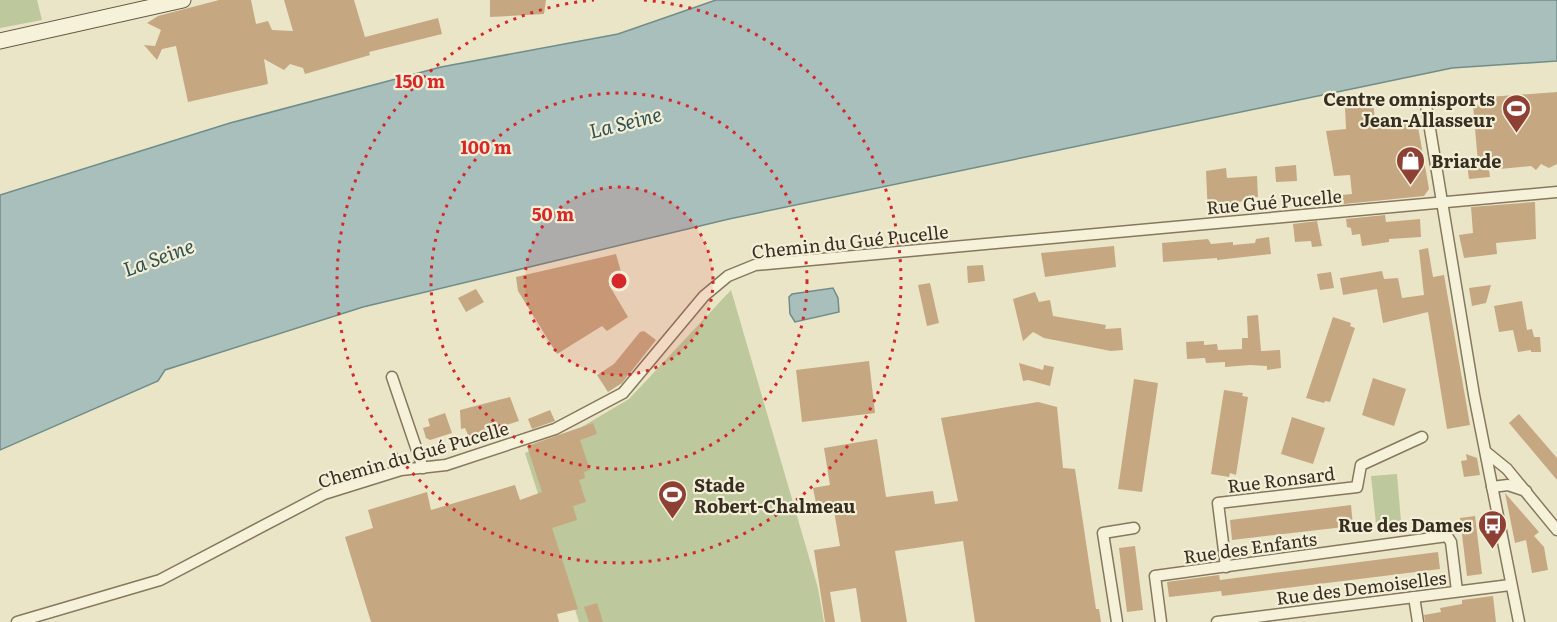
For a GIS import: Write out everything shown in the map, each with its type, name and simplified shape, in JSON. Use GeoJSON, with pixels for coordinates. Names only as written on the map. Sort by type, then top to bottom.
{"type":"FeatureCollection","features":[{"type":"Feature","properties":{"kind":"main road"},"geometry":{"type":"LineString","coordinates":[[0,41],[161,2],[183,0]]}},
{"type":"Feature","properties":{"kind":"street"},"geometry":{"type":"LineString","coordinates":[[1426,105],[1474,395],[1519,622]]}},
{"type":"Feature","properties":{"kind":"street","name":"Rue Gué Pucelle"},"geometry":{"type":"LineString","coordinates":[[994,243],[1557,192]]}},
{"type":"Feature","properties":{"kind":"street","name":"Chemin du Gué Pucelle"},"geometry":{"type":"LineString","coordinates":[[17,622],[160,580],[324,494],[401,470],[446,465],[555,429],[623,393],[704,296],[728,276],[755,265],[994,243]]}},
{"type":"Feature","properties":{"kind":"street"},"geometry":{"type":"LineString","coordinates":[[392,377],[423,468]]}},
{"type":"Feature","properties":{"kind":"street","name":"Rue Ronsard"},"geometry":{"type":"LineString","coordinates":[[1226,567],[1218,503],[1357,487],[1361,465],[1422,436]]}},
{"type":"Feature","properties":{"kind":"street"},"geometry":{"type":"LineString","coordinates":[[1486,452],[1507,469],[1557,530]]}},
{"type":"Feature","properties":{"kind":"street"},"geometry":{"type":"LineString","coordinates":[[1492,488],[1508,485],[1526,491]]}},
{"type":"Feature","properties":{"kind":"street"},"geometry":{"type":"LineString","coordinates":[[1117,622],[1103,533],[1134,528]]}},
{"type":"Feature","properties":{"kind":"street","name":"Rue des Enfants"},"geometry":{"type":"LineString","coordinates":[[1161,622],[1155,576],[1447,536],[1450,542],[1457,591]]}},
{"type":"Feature","properties":{"kind":"street","name":"Rue des Demoiselles"},"geometry":{"type":"LineString","coordinates":[[1217,622],[1263,619],[1510,585]]}},
{"type":"Feature","properties":{"kind":"street"},"geometry":{"type":"LineString","coordinates":[[1414,597],[1418,622]]}},
{"type":"Feature","properties":{"kind":"green space"},"geometry":{"type":"Polygon","coordinates":[[[0,0],[37,0],[42,20],[0,28],[0,0]]]}},
{"type":"Feature","properties":{"kind":"green space","name":"Stade Robert-Chalmeau"},"geometry":{"type":"Polygon","coordinates":[[[731,290],[818,588],[824,622],[579,622],[525,453],[563,438],[629,399],[731,290]]]}},
{"type":"Feature","properties":{"kind":"green space"},"geometry":{"type":"Polygon","coordinates":[[[1397,474],[1401,521],[1376,524],[1371,476],[1397,474]]]}},
{"type":"Feature","properties":{"kind":"water","name":"La Seine"},"geometry":{"type":"Polygon","coordinates":[[[716,0],[1557,0],[1557,61],[1452,68],[729,219],[363,307],[165,370],[158,381],[0,450],[0,195],[230,123],[441,67],[618,34],[716,0]]]}},
{"type":"Feature","properties":{"kind":"water"},"geometry":{"type":"Polygon","coordinates":[[[833,288],[838,298],[839,312],[795,322],[790,314],[789,297],[792,294],[833,288]]]}},
{"type":"Feature","properties":{"kind":"building"},"geometry":{"type":"Polygon","coordinates":[[[219,0],[251,0],[256,24],[268,21],[272,30],[293,31],[284,0],[354,0],[365,37],[438,18],[442,34],[369,52],[370,55],[305,74],[303,68],[290,64],[284,70],[264,59],[268,84],[188,102],[176,46],[162,49],[157,60],[144,45],[155,46],[161,30],[147,23],[158,16],[219,0]]]}},
{"type":"Feature","properties":{"kind":"building"},"geometry":{"type":"Polygon","coordinates":[[[490,0],[546,0],[544,14],[490,17],[490,0]]]}},
{"type":"Feature","properties":{"kind":"building","name":"Centre omnisports Jean-Allasseur"},"geometry":{"type":"Polygon","coordinates":[[[1557,92],[1557,164],[1549,168],[1541,164],[1536,170],[1531,166],[1489,170],[1490,177],[1469,179],[1467,164],[1478,163],[1473,105],[1488,103],[1488,97],[1557,92]]]}},
{"type":"Feature","properties":{"kind":"building"},"geometry":{"type":"Polygon","coordinates":[[[1373,100],[1375,121],[1383,120],[1383,127],[1417,121],[1429,189],[1424,196],[1344,204],[1342,195],[1352,194],[1350,175],[1334,176],[1326,131],[1346,129],[1345,106],[1373,100]]]}},
{"type":"Feature","properties":{"kind":"building"},"geometry":{"type":"Polygon","coordinates":[[[1296,165],[1297,181],[1276,182],[1275,167],[1296,165]]]}},
{"type":"Feature","properties":{"kind":"building"},"geometry":{"type":"Polygon","coordinates":[[[1226,168],[1227,178],[1257,176],[1258,197],[1229,203],[1230,214],[1208,216],[1206,171],[1226,168]]]}},
{"type":"Feature","properties":{"kind":"building"},"geometry":{"type":"Polygon","coordinates":[[[1535,202],[1536,239],[1496,243],[1497,254],[1464,258],[1459,235],[1473,233],[1471,207],[1535,202]]]}},
{"type":"Feature","properties":{"kind":"building"},"geometry":{"type":"Polygon","coordinates":[[[1385,215],[1386,222],[1420,219],[1421,237],[1389,239],[1389,242],[1362,246],[1360,234],[1352,235],[1351,228],[1347,227],[1346,219],[1385,215]]]}},
{"type":"Feature","properties":{"kind":"building"},"geometry":{"type":"Polygon","coordinates":[[[1317,221],[1322,246],[1312,247],[1311,241],[1295,242],[1293,224],[1317,221]]]}},
{"type":"Feature","properties":{"kind":"building"},"geometry":{"type":"Polygon","coordinates":[[[1269,237],[1271,254],[1217,260],[1217,258],[1163,262],[1162,243],[1208,239],[1211,244],[1233,242],[1233,245],[1255,243],[1256,239],[1269,237]]]}},
{"type":"Feature","properties":{"kind":"building"},"geometry":{"type":"Polygon","coordinates":[[[1114,246],[1116,267],[1045,277],[1041,253],[1114,246]]]}},
{"type":"Feature","properties":{"kind":"building"},"geometry":{"type":"Polygon","coordinates":[[[1428,248],[1433,277],[1444,275],[1470,425],[1447,429],[1428,312],[1383,323],[1377,289],[1343,295],[1340,278],[1382,271],[1384,279],[1398,278],[1402,298],[1424,295],[1419,250],[1428,248]]]}},
{"type":"Feature","properties":{"kind":"building"},"geometry":{"type":"Polygon","coordinates":[[[616,254],[623,279],[609,285],[628,317],[607,331],[602,326],[557,354],[518,291],[516,277],[616,254]]]}},
{"type":"Feature","properties":{"kind":"building"},"geometry":{"type":"Polygon","coordinates":[[[983,265],[985,281],[968,283],[967,266],[983,265]]]}},
{"type":"Feature","properties":{"kind":"building"},"geometry":{"type":"Polygon","coordinates":[[[1331,272],[1334,288],[1320,290],[1317,274],[1331,272]]]}},
{"type":"Feature","properties":{"kind":"building"},"geometry":{"type":"Polygon","coordinates":[[[930,283],[939,323],[927,326],[918,285],[930,283]]]}},
{"type":"Feature","properties":{"kind":"building"},"geometry":{"type":"Polygon","coordinates":[[[1491,285],[1486,303],[1472,306],[1469,288],[1491,285]]]}},
{"type":"Feature","properties":{"kind":"building"},"geometry":{"type":"Polygon","coordinates":[[[476,289],[484,302],[466,312],[458,298],[476,289]]]}},
{"type":"Feature","properties":{"kind":"building"},"geometry":{"type":"Polygon","coordinates":[[[1035,292],[1039,302],[1050,300],[1053,316],[1106,325],[1105,329],[1121,328],[1123,350],[1111,351],[1044,338],[1033,332],[1023,341],[1013,299],[1035,292]]]}},
{"type":"Feature","properties":{"kind":"building"},"geometry":{"type":"Polygon","coordinates":[[[1522,301],[1527,330],[1532,329],[1534,337],[1540,337],[1541,352],[1531,352],[1531,350],[1518,352],[1513,330],[1499,332],[1494,306],[1522,301]]]}},
{"type":"Feature","properties":{"kind":"building"},"geometry":{"type":"Polygon","coordinates":[[[1258,315],[1261,351],[1280,350],[1281,368],[1267,370],[1267,366],[1250,365],[1225,367],[1225,362],[1206,363],[1205,358],[1187,359],[1186,342],[1204,341],[1204,345],[1217,344],[1218,350],[1242,349],[1242,338],[1248,338],[1247,316],[1258,315]]]}},
{"type":"Feature","properties":{"kind":"building"},"geometry":{"type":"Polygon","coordinates":[[[1333,317],[1351,323],[1350,326],[1355,328],[1330,402],[1325,401],[1324,403],[1306,398],[1333,317]]]}},
{"type":"Feature","properties":{"kind":"building"},"geometry":{"type":"Polygon","coordinates":[[[644,331],[656,340],[622,383],[608,392],[597,375],[614,364],[640,332],[644,331]]]}},
{"type":"Feature","properties":{"kind":"building"},"geometry":{"type":"Polygon","coordinates":[[[869,361],[875,413],[802,422],[796,370],[869,361]]]}},
{"type":"Feature","properties":{"kind":"building"},"geometry":{"type":"Polygon","coordinates":[[[1019,363],[1043,370],[1044,365],[1054,367],[1050,386],[1028,380],[1023,381],[1019,363]]]}},
{"type":"Feature","properties":{"kind":"building"},"geometry":{"type":"Polygon","coordinates":[[[1373,378],[1406,389],[1394,426],[1362,415],[1373,378]]]}},
{"type":"Feature","properties":{"kind":"building"},"geometry":{"type":"Polygon","coordinates":[[[1134,379],[1158,383],[1142,492],[1118,489],[1134,379]]]}},
{"type":"Feature","properties":{"kind":"building"},"geometry":{"type":"Polygon","coordinates":[[[1224,390],[1243,393],[1242,396],[1248,397],[1236,475],[1230,473],[1229,477],[1211,474],[1224,390]]]}},
{"type":"Feature","properties":{"kind":"building"},"geometry":{"type":"Polygon","coordinates":[[[510,397],[519,421],[469,437],[465,428],[461,429],[460,410],[510,397]]]}},
{"type":"Feature","properties":{"kind":"building"},"geometry":{"type":"Polygon","coordinates":[[[1038,402],[1057,407],[1063,468],[1075,469],[1096,609],[1099,609],[1101,622],[975,622],[963,541],[895,551],[907,622],[861,622],[856,588],[830,592],[835,622],[825,622],[814,550],[840,546],[833,505],[817,508],[813,488],[830,485],[824,448],[877,439],[886,497],[933,491],[935,504],[958,501],[941,418],[1038,402]]]}},
{"type":"Feature","properties":{"kind":"building"},"geometry":{"type":"Polygon","coordinates":[[[550,410],[555,421],[532,429],[528,419],[550,410]]]}},
{"type":"Feature","properties":{"kind":"building"},"geometry":{"type":"Polygon","coordinates":[[[445,413],[452,433],[430,440],[426,438],[423,428],[430,426],[428,419],[445,413]]]}},
{"type":"Feature","properties":{"kind":"building"},"geometry":{"type":"Polygon","coordinates":[[[1519,414],[1557,458],[1557,480],[1509,423],[1519,414]]]}},
{"type":"Feature","properties":{"kind":"building"},"geometry":{"type":"Polygon","coordinates":[[[1292,417],[1325,428],[1313,464],[1281,454],[1292,417]]]}},
{"type":"Feature","properties":{"kind":"building"},"geometry":{"type":"Polygon","coordinates":[[[593,423],[597,434],[580,440],[590,470],[584,472],[585,478],[579,480],[586,502],[573,506],[577,520],[552,528],[578,609],[557,614],[559,622],[371,622],[345,537],[373,528],[368,510],[427,492],[431,510],[515,485],[520,500],[542,492],[527,446],[593,423]]]}},
{"type":"Feature","properties":{"kind":"building"},"geometry":{"type":"Polygon","coordinates":[[[1466,454],[1477,458],[1480,475],[1464,477],[1461,461],[1467,460],[1466,454]]]}},
{"type":"Feature","properties":{"kind":"building"},"geometry":{"type":"Polygon","coordinates":[[[1505,493],[1539,532],[1534,536],[1544,547],[1548,570],[1532,573],[1526,540],[1515,543],[1505,493]]]}},
{"type":"Feature","properties":{"kind":"building"},"geometry":{"type":"Polygon","coordinates":[[[1351,505],[1353,526],[1232,540],[1230,520],[1351,505]]]}},
{"type":"Feature","properties":{"kind":"building"},"geometry":{"type":"Polygon","coordinates":[[[1475,516],[1482,574],[1467,576],[1460,518],[1475,516]]]}},
{"type":"Feature","properties":{"kind":"building"},"geometry":{"type":"Polygon","coordinates":[[[1135,546],[1143,610],[1127,612],[1119,548],[1135,546]]]}},
{"type":"Feature","properties":{"kind":"building"},"geometry":{"type":"Polygon","coordinates":[[[1438,552],[1440,569],[1222,596],[1221,591],[1169,597],[1167,582],[1219,575],[1220,580],[1438,552]]]}},
{"type":"Feature","properties":{"kind":"building"},"geometry":{"type":"Polygon","coordinates":[[[1493,596],[1496,622],[1425,622],[1424,615],[1441,612],[1440,608],[1462,604],[1462,600],[1493,596]]]}},
{"type":"Feature","properties":{"kind":"building"},"geometry":{"type":"Polygon","coordinates":[[[597,603],[603,622],[589,622],[584,607],[597,603]]]}},
{"type":"Feature","properties":{"kind":"place","name":"Centre omnisports Jean-Allasseur"},"geometry":{"type":"Point","coordinates":[1516,134]}},
{"type":"Feature","properties":{"kind":"place","name":"Briarde"},"geometry":{"type":"Point","coordinates":[1410,186]}},
{"type":"Feature","properties":{"kind":"place","name":"Stade Robert-Chalmeau"},"geometry":{"type":"Point","coordinates":[673,520]}},
{"type":"Feature","properties":{"kind":"place","name":"Rue des Dames"},"geometry":{"type":"Point","coordinates":[1493,550]}}]}
